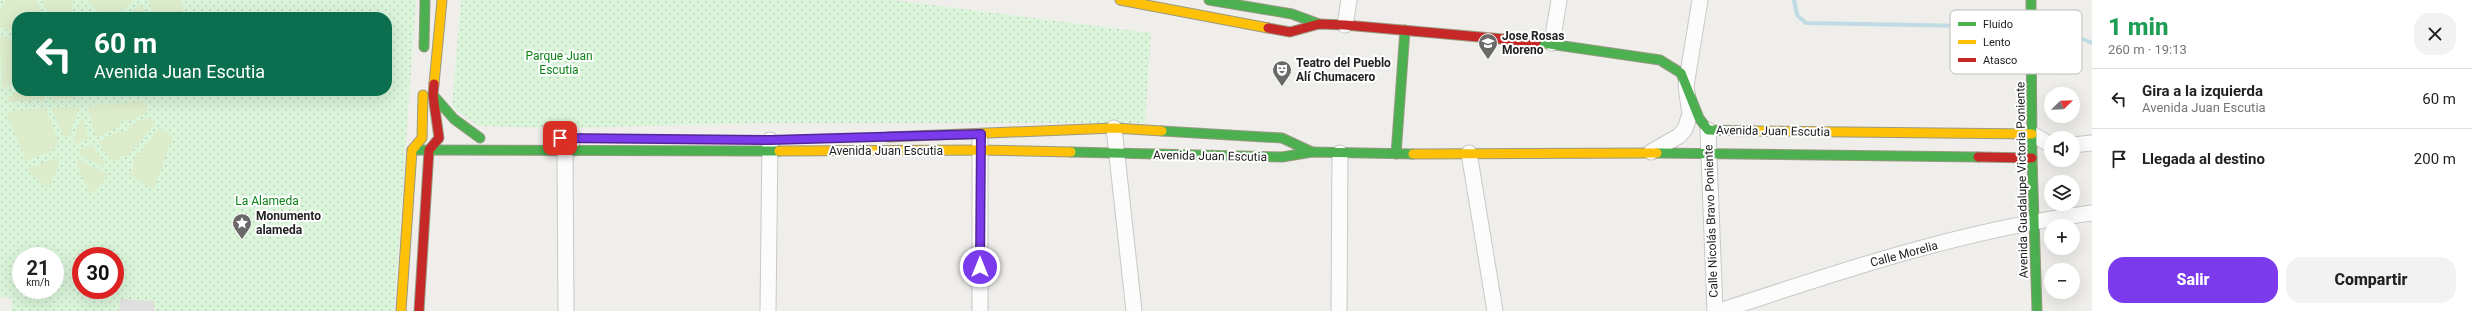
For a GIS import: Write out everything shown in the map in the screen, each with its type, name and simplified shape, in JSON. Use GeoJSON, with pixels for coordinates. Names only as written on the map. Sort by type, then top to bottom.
{"type":"FeatureCollection","features":[{"type":"Feature","properties":{"kind":"main road"},"geometry":{"type":"LineString","coordinates":[[424,54],[425,0]]}},
{"type":"Feature","properties":{"kind":"main road"},"geometry":{"type":"LineString","coordinates":[[442,0],[433,95],[442,138]]}},
{"type":"Feature","properties":{"kind":"main road","name":"Avenida Juan Escutia"},"geometry":{"type":"LineString","coordinates":[[1120,0],[1290,32],[1319,24],[1345,25],[1552,43],[1660,60],[1682,73],[1701,122],[1708,130],[2032,134]]}},
{"type":"Feature","properties":{"kind":"main road","name":"Avenida Juan Escutia"},"geometry":{"type":"LineString","coordinates":[[1209,0],[1292,14],[1319,24]]}},
{"type":"Feature","properties":{"kind":"main road","name":"Avenida Guadalupe Victoria Poniente"},"geometry":{"type":"LineString","coordinates":[[2031,0],[2031,10]]}},
{"type":"Feature","properties":{"kind":"main road"},"geometry":{"type":"LineString","coordinates":[[1396,154],[1405,30]]}},
{"type":"Feature","properties":{"kind":"main road","name":"Avenida Guadalupe Victoria Poniente"},"geometry":{"type":"LineString","coordinates":[[2032,74],[2032,158],[2036,220],[2038,311]]}},
{"type":"Feature","properties":{"kind":"main road"},"geometry":{"type":"LineString","coordinates":[[401,311],[412,150],[422,138],[423,84]]}},
{"type":"Feature","properties":{"kind":"main road"},"geometry":{"type":"LineString","coordinates":[[433,95],[447,114],[484,138],[466,138]]}},
{"type":"Feature","properties":{"kind":"main road","name":"Avenida Juan Escutia"},"geometry":{"type":"LineString","coordinates":[[880,137],[1114,128],[1282,138],[1312,152]]}},
{"type":"Feature","properties":{"kind":"main road"},"geometry":{"type":"LineString","coordinates":[[422,138],[442,138]]}},
{"type":"Feature","properties":{"kind":"main road"},"geometry":{"type":"LineString","coordinates":[[419,311],[429,150],[442,138]]}},
{"type":"Feature","properties":{"kind":"main road"},"geometry":{"type":"LineString","coordinates":[[558,138],[578,138]]}},
{"type":"Feature","properties":{"kind":"main road","name":"Avenida Juan Escutia"},"geometry":{"type":"LineString","coordinates":[[412,150],[565,152],[770,143],[1282,158],[1312,152],[1396,154],[1708,153],[2032,158]]}},
{"type":"Feature","properties":{"kind":"street"},"geometry":{"type":"LineString","coordinates":[[1345,25],[1349,0]]}},
{"type":"Feature","properties":{"kind":"street"},"geometry":{"type":"LineString","coordinates":[[1552,43],[1559,0]]}},
{"type":"Feature","properties":{"kind":"street"},"geometry":{"type":"LineString","coordinates":[[1650,153],[1670,142],[1685,128],[1690,114],[1686,86],[1700,0]]}},
{"type":"Feature","properties":{"kind":"street"},"geometry":{"type":"LineString","coordinates":[[1114,128],[1134,311]]}},
{"type":"Feature","properties":{"kind":"street","name":"Calle Nicolás Bravo Poniente"},"geometry":{"type":"LineString","coordinates":[[1708,130],[1714,311]]}},
{"type":"Feature","properties":{"kind":"street"},"geometry":{"type":"LineString","coordinates":[[980,311],[979,150],[981,134]]}},
{"type":"Feature","properties":{"kind":"street","name":"Avenida Juan Escutia"},"geometry":{"type":"LineString","coordinates":[[2032,134],[2044,142]]}},
{"type":"Feature","properties":{"kind":"street"},"geometry":{"type":"LineString","coordinates":[[566,311],[565,152],[578,138]]}},
{"type":"Feature","properties":{"kind":"street"},"geometry":{"type":"LineString","coordinates":[[768,311],[770,143]]}},
{"type":"Feature","properties":{"kind":"street"},"geometry":{"type":"LineString","coordinates":[[2080,145],[2092,144]]}},
{"type":"Feature","properties":{"kind":"street","name":"Avenida Juan Escutia"},"geometry":{"type":"LineString","coordinates":[[2032,158],[2044,151]]}},
{"type":"Feature","properties":{"kind":"street"},"geometry":{"type":"LineString","coordinates":[[1338,311],[1340,153]]}},
{"type":"Feature","properties":{"kind":"street"},"geometry":{"type":"LineString","coordinates":[[1469,153],[1495,311]]}},
{"type":"Feature","properties":{"kind":"street","name":"Calle Morelia"},"geometry":{"type":"LineString","coordinates":[[1720,311],[1846,270],[2036,220],[2092,213]]}},
{"type":"Feature","properties":{"kind":"green space","name":"La Alameda"},"geometry":{"type":"Polygon","coordinates":[[[0,0],[416,0],[394,311],[11,311],[12,298],[0,297],[0,0]]]}},
{"type":"Feature","properties":{"kind":"green space"},"geometry":{"type":"Polygon","coordinates":[[[6,0],[36,0],[41,12],[12,12],[12,31],[0,27],[0,10],[6,0]]]}},
{"type":"Feature","properties":{"kind":"green space"},"geometry":{"type":"Polygon","coordinates":[[[42,0],[74,1],[71,12],[47,12],[42,0]]]}},
{"type":"Feature","properties":{"kind":"green space"},"geometry":{"type":"Polygon","coordinates":[[[86,0],[135,0],[119,12],[100,12],[86,0]]]}},
{"type":"Feature","properties":{"kind":"green space"},"geometry":{"type":"Polygon","coordinates":[[[182,0],[183,12],[154,12],[148,1],[182,0]]]}},
{"type":"Feature","properties":{"kind":"green space","name":"Parque Juan Escutia"},"geometry":{"type":"Polygon","coordinates":[[[461,0],[893,0],[1151,33],[1145,123],[769,123],[566,128],[479,126],[452,107],[461,0]]]}},
{"type":"Feature","properties":{"kind":"green space"},"geometry":{"type":"Polygon","coordinates":[[[141,4],[145,12],[130,12],[141,4]]]}},
{"type":"Feature","properties":{"kind":"green space"},"geometry":{"type":"Polygon","coordinates":[[[0,36],[12,40],[12,83],[2,89],[0,36]]]}},
{"type":"Feature","properties":{"kind":"green space"},"geometry":{"type":"Polygon","coordinates":[[[12,95],[45,96],[44,100],[3,102],[12,95]]]}},
{"type":"Feature","properties":{"kind":"green space"},"geometry":{"type":"Polygon","coordinates":[[[53,96],[77,97],[52,100],[53,96]]]}},
{"type":"Feature","properties":{"kind":"green space"},"geometry":{"type":"Polygon","coordinates":[[[145,101],[148,112],[130,121],[122,120],[118,127],[96,138],[88,106],[145,101]]]}},
{"type":"Feature","properties":{"kind":"green space"},"geometry":{"type":"Polygon","coordinates":[[[80,106],[69,137],[64,137],[51,108],[80,106]]]}},
{"type":"Feature","properties":{"kind":"green space"},"geometry":{"type":"Polygon","coordinates":[[[45,108],[58,140],[54,150],[26,161],[6,112],[45,108]]]}},
{"type":"Feature","properties":{"kind":"green space"},"geometry":{"type":"Polygon","coordinates":[[[82,116],[89,139],[77,144],[73,141],[82,116]]]}},
{"type":"Feature","properties":{"kind":"green space"},"geometry":{"type":"Polygon","coordinates":[[[149,117],[156,123],[128,156],[120,156],[113,163],[98,142],[120,131],[127,131],[131,125],[149,117]]]}},
{"type":"Feature","properties":{"kind":"green space"},"geometry":{"type":"Polygon","coordinates":[[[159,128],[173,136],[154,189],[128,174],[133,169],[133,161],[159,128]]]}},
{"type":"Feature","properties":{"kind":"green space"},"geometry":{"type":"Polygon","coordinates":[[[92,144],[105,164],[104,167],[79,154],[79,150],[92,144]]]}},
{"type":"Feature","properties":{"kind":"green space"},"geometry":{"type":"Polygon","coordinates":[[[57,157],[60,160],[49,189],[27,169],[57,157]]]}},
{"type":"Feature","properties":{"kind":"green space"},"geometry":{"type":"Polygon","coordinates":[[[79,160],[109,175],[91,195],[76,164],[79,160]]]}},
{"type":"Feature","properties":{"kind":"shaded area"},"geometry":{"type":"Polygon","coordinates":[[[120,299],[154,301],[154,311],[119,311],[120,299]]]}},
{"type":"Feature","properties":{"kind":"waterway"},"geometry":{"type":"LineString","coordinates":[[1794,0],[1797,15],[1806,23],[1950,26]]}},
{"type":"Feature","properties":{"kind":"waterway"},"geometry":{"type":"LineString","coordinates":[[2082,39],[2092,43]]}},
{"type":"Feature","properties":{"kind":"traffic: fast"},"geometry":{"type":"LineString","coordinates":[[424,47],[425,0]]}},
{"type":"Feature","properties":{"kind":"traffic: fast"},"geometry":{"type":"LineString","coordinates":[[1209,0],[1292,14],[1319,24]]}},
{"type":"Feature","properties":{"kind":"traffic: fast"},"geometry":{"type":"LineString","coordinates":[[2031,0],[2031,10]]}},
{"type":"Feature","properties":{"kind":"traffic: fast"},"geometry":{"type":"LineString","coordinates":[[1396,154],[1405,30]]}},
{"type":"Feature","properties":{"kind":"traffic: fast"},"geometry":{"type":"LineString","coordinates":[[1536,42],[1660,60],[1681,73],[1699,118],[1708,130],[1755,131]]}},
{"type":"Feature","properties":{"kind":"traffic: fast"},"geometry":{"type":"LineString","coordinates":[[2031,74],[2032,158],[2037,311]]}},
{"type":"Feature","properties":{"kind":"traffic: fast"},"geometry":{"type":"LineString","coordinates":[[433,95],[454,119],[480,138]]}},
{"type":"Feature","properties":{"kind":"traffic: fast"},"geometry":{"type":"LineString","coordinates":[[1162,131],[1282,138],[1312,152]]}},
{"type":"Feature","properties":{"kind":"traffic: fast"},"geometry":{"type":"LineString","coordinates":[[412,150],[779,151]]}},
{"type":"Feature","properties":{"kind":"traffic: fast"},"geometry":{"type":"LineString","coordinates":[[1071,152],[1282,157],[1312,152],[1413,154]]}},
{"type":"Feature","properties":{"kind":"traffic: fast"},"geometry":{"type":"LineString","coordinates":[[1657,153],[1978,157]]}},
{"type":"Feature","properties":{"kind":"traffic: slow"},"geometry":{"type":"LineString","coordinates":[[434,84],[442,0]]}},
{"type":"Feature","properties":{"kind":"traffic: slow"},"geometry":{"type":"LineString","coordinates":[[1120,0],[1268,28]]}},
{"type":"Feature","properties":{"kind":"traffic: slow"},"geometry":{"type":"LineString","coordinates":[[401,311],[412,150],[422,138],[423,95]]}},
{"type":"Feature","properties":{"kind":"traffic: slow"},"geometry":{"type":"LineString","coordinates":[[888,137],[1114,128],[1162,131]]}},
{"type":"Feature","properties":{"kind":"traffic: slow"},"geometry":{"type":"LineString","coordinates":[[1755,131],[2032,134]]}},
{"type":"Feature","properties":{"kind":"traffic: slow"},"geometry":{"type":"LineString","coordinates":[[779,151],[979,150],[1071,152]]}},
{"type":"Feature","properties":{"kind":"traffic: slow"},"geometry":{"type":"LineString","coordinates":[[1413,154],[1657,153]]}},
{"type":"Feature","properties":{"kind":"traffic: jam"},"geometry":{"type":"LineString","coordinates":[[1268,28],[1290,32],[1319,24],[1345,25],[1536,42]]}},
{"type":"Feature","properties":{"kind":"traffic: jam"},"geometry":{"type":"LineString","coordinates":[[419,311],[429,150],[439,138],[433,95],[434,84]]}},
{"type":"Feature","properties":{"kind":"traffic: jam"},"geometry":{"type":"LineString","coordinates":[[1978,157],[2032,158]]}},
{"type":"Feature","properties":{"kind":"place","name":"Jose Rosas Moreno"},"geometry":{"type":"Point","coordinates":[1488,60]}},
{"type":"Feature","properties":{"kind":"place","name":"Teatro del Pueblo Alí Chumacero"},"geometry":{"type":"Point","coordinates":[1282,87]}},
{"type":"Feature","properties":{"kind":"place","name":"Monumento alameda"},"geometry":{"type":"Point","coordinates":[242,240]}},
{"type":"Feature","properties":{"kind":"route"},"geometry":{"type":"LineString","coordinates":[[560,138],[770,140],[981,134],[979,150],[980,267]]}}]}
